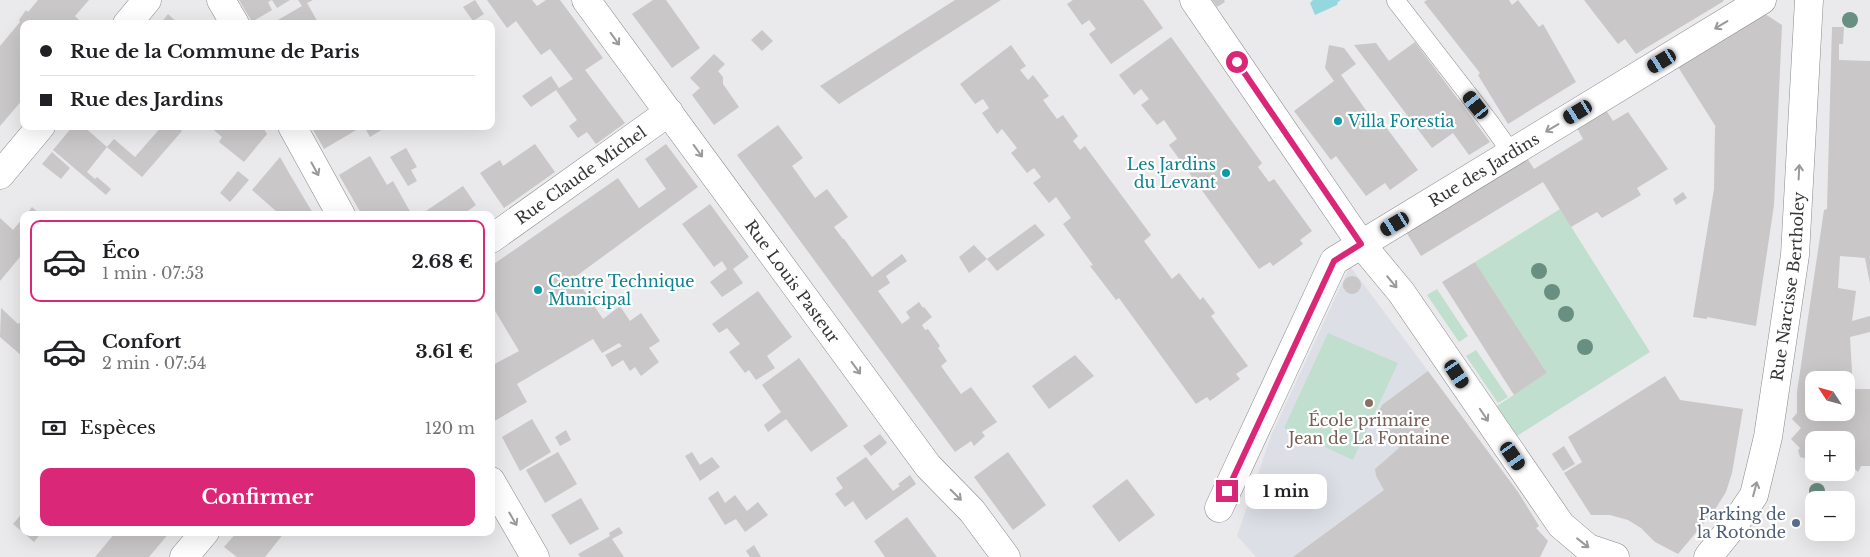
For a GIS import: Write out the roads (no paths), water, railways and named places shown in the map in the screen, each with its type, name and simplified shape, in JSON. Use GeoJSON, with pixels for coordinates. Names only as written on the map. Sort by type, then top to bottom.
{"type":"FeatureCollection","features":[{"type":"Feature","properties":{"kind":"street"},"geometry":{"type":"LineString","coordinates":[[130,20],[147,0]]}},
{"type":"Feature","properties":{"kind":"street"},"geometry":{"type":"LineString","coordinates":[[221,0],[233,20]]}},
{"type":"Feature","properties":{"kind":"street","name":"Rue Louis Pasteur"},"geometry":{"type":"LineString","coordinates":[[586,0],[928,466],[972,511],[1006,557]]}},
{"type":"Feature","properties":{"kind":"street"},"geometry":{"type":"LineString","coordinates":[[1194,0],[1361,244],[1400,292],[1561,524],[1588,548],[1615,557]]}},
{"type":"Feature","properties":{"kind":"street","name":"Rue des Jardins"},"geometry":{"type":"LineString","coordinates":[[1219,508],[1334,261],[1762,0]]}},
{"type":"Feature","properties":{"kind":"street","name":"Rue Narcisse Bertholey"},"geometry":{"type":"LineString","coordinates":[[1708,557],[1736,522],[1754,495],[1768,437],[1795,255],[1809,0]]}},
{"type":"Feature","properties":{"kind":"street","name":"Rue Claude Michel"},"geometry":{"type":"LineString","coordinates":[[495,236],[669,112]]}},
{"type":"Feature","properties":{"kind":"street"},"geometry":{"type":"LineString","coordinates":[[0,175],[38,130]]}},
{"type":"Feature","properties":{"kind":"street"},"geometry":{"type":"LineString","coordinates":[[294,130],[339,211]]}},
{"type":"Feature","properties":{"kind":"street"},"geometry":{"type":"LineString","coordinates":[[495,488],[535,557]]}},
{"type":"Feature","properties":{"kind":"street"},"geometry":{"type":"LineString","coordinates":[[184,557],[201,536]]}},
{"type":"Feature","properties":{"kind":"lane"},"geometry":{"type":"LineString","coordinates":[[1396,1],[1511,152]]}},
{"type":"Feature","properties":{"kind":"water"},"geometry":{"type":"Polygon","coordinates":[[[1313,0],[1341,0],[1337,5],[1315,15],[1310,3],[1313,0]]]}},
{"type":"Feature","properties":{"kind":"place","name":"Villa Forestia"},"geometry":{"type":"Point","coordinates":[1338,121]}},
{"type":"Feature","properties":{"kind":"place","name":"Les Jardins du Levant"},"geometry":{"type":"Point","coordinates":[1226,173]}},
{"type":"Feature","properties":{"kind":"place","name":"Centre Technique Municipal"},"geometry":{"type":"Point","coordinates":[538,290]}},
{"type":"Feature","properties":{"kind":"place","name":"École primaire Jean de La Fontaine"},"geometry":{"type":"Point","coordinates":[1369,403]}},
{"type":"Feature","properties":{"kind":"place","name":"Parking de la Rotonde"},"geometry":{"type":"Point","coordinates":[1796,523]}}]}
